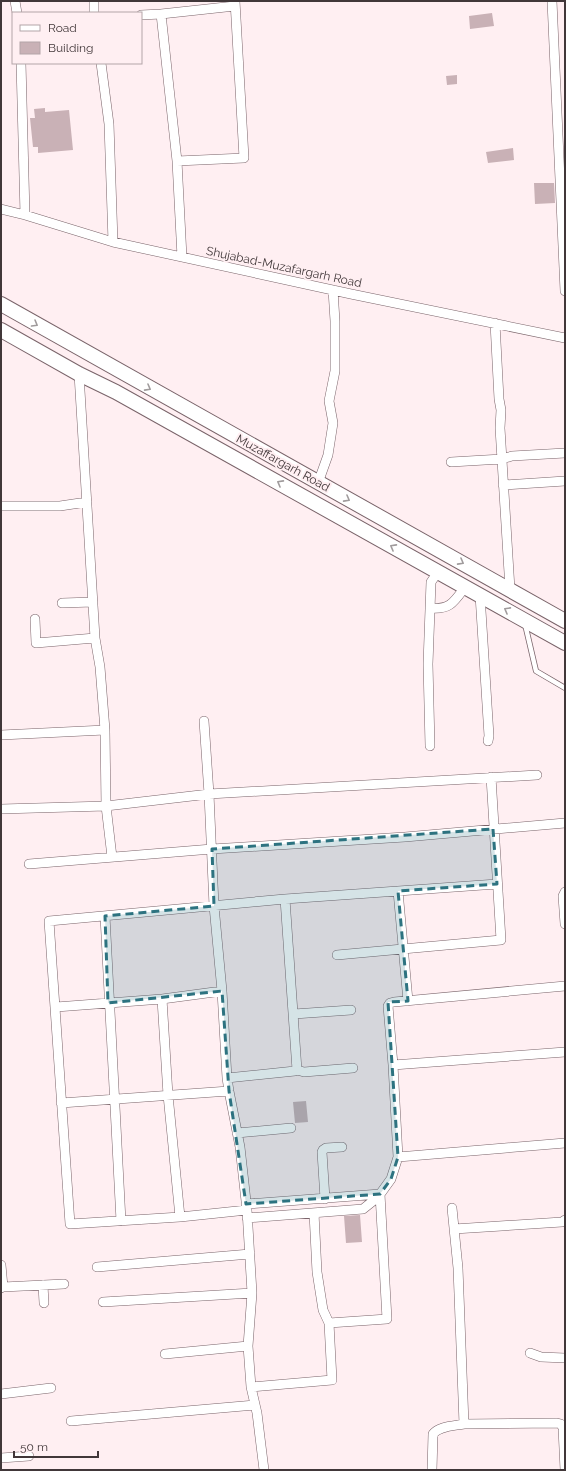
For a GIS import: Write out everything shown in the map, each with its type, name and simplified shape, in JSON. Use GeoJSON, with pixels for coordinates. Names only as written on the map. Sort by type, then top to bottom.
{"type":"FeatureCollection","features":[{"type":"Feature","properties":{"kind":"main road","name":"Muzaffargarh Road"},"geometry":{"type":"LineString","coordinates":[[1,304],[565,621]]}},
{"type":"Feature","properties":{"kind":"main road","name":"Muzaffargarh Road"},"geometry":{"type":"LineString","coordinates":[[1,330],[79,374],[130,400],[565,643]]}},
{"type":"Feature","properties":{"kind":"street"},"geometry":{"type":"LineString","coordinates":[[15,1],[17,12]]}},
{"type":"Feature","properties":{"kind":"street"},"geometry":{"type":"LineString","coordinates":[[94,1],[94,12]]}},
{"type":"Feature","properties":{"kind":"street"},"geometry":{"type":"LineString","coordinates":[[552,1],[565,291]]}},
{"type":"Feature","properties":{"kind":"street"},"geometry":{"type":"LineString","coordinates":[[142,15],[161,14],[235,3],[244,158],[177,161]]}},
{"type":"Feature","properties":{"kind":"street"},"geometry":{"type":"LineString","coordinates":[[161,14],[177,161],[182,257]]}},
{"type":"Feature","properties":{"kind":"street"},"geometry":{"type":"LineString","coordinates":[[21,64],[25,215]]}},
{"type":"Feature","properties":{"kind":"street"},"geometry":{"type":"LineString","coordinates":[[101,64],[109,124],[113,242]]}},
{"type":"Feature","properties":{"kind":"street","name":"Shujabad-Muzafargarh Road"},"geometry":{"type":"LineString","coordinates":[[1,209],[113,242],[333,290],[565,338]]}},
{"type":"Feature","properties":{"kind":"street"},"geometry":{"type":"LineString","coordinates":[[318,483],[328,455],[333,423],[329,401],[335,371],[335,321],[333,290]]}},
{"type":"Feature","properties":{"kind":"street"},"geometry":{"type":"LineString","coordinates":[[495,323],[510,590]]}},
{"type":"Feature","properties":{"kind":"street"},"geometry":{"type":"LineString","coordinates":[[79,374],[95,638],[100,667],[105,730],[106,806],[112,857]]}},
{"type":"Feature","properties":{"kind":"street"},"geometry":{"type":"LineString","coordinates":[[452,462],[502,459],[512,456],[565,453]]}},
{"type":"Feature","properties":{"kind":"street"},"geometry":{"type":"LineString","coordinates":[[503,485],[565,482]]}},
{"type":"Feature","properties":{"kind":"street"},"geometry":{"type":"LineString","coordinates":[[1,506],[60,506],[87,502]]}},
{"type":"Feature","properties":{"kind":"street"},"geometry":{"type":"LineString","coordinates":[[430,746],[428,664],[431,582],[438,572]]}},
{"type":"Feature","properties":{"kind":"street"},"geometry":{"type":"LineString","coordinates":[[430,608],[441,609],[453,602],[465,587]]}},
{"type":"Feature","properties":{"kind":"street"},"geometry":{"type":"LineString","coordinates":[[480,595],[489,736],[488,741]]}},
{"type":"Feature","properties":{"kind":"street"},"geometry":{"type":"LineString","coordinates":[[62,603],[93,602]]}},
{"type":"Feature","properties":{"kind":"street"},"geometry":{"type":"LineString","coordinates":[[35,619],[36,643],[95,638]]}},
{"type":"Feature","properties":{"kind":"street"},"geometry":{"type":"LineString","coordinates":[[204,722],[214,906],[222,991],[228,1091],[237,1133],[247,1210],[252,1293],[248,1346],[252,1387],[264,1470]]}},
{"type":"Feature","properties":{"kind":"street"},"geometry":{"type":"LineString","coordinates":[[1,734],[105,730]]}},
{"type":"Feature","properties":{"kind":"street"},"geometry":{"type":"LineString","coordinates":[[1,809],[106,806],[208,794],[537,774]]}},
{"type":"Feature","properties":{"kind":"street"},"geometry":{"type":"LineString","coordinates":[[337,955],[500,941],[502,939],[497,884],[491,777]]}},
{"type":"Feature","properties":{"kind":"street"},"geometry":{"type":"LineString","coordinates":[[29,864],[212,849],[405,837],[565,823]]}},
{"type":"Feature","properties":{"kind":"street"},"geometry":{"type":"LineString","coordinates":[[380,1194],[325,1199],[247,1210],[180,1217],[70,1224],[49,921],[285,899],[497,884]]}},
{"type":"Feature","properties":{"kind":"street"},"geometry":{"type":"LineString","coordinates":[[398,891],[408,1001]]}},
{"type":"Feature","properties":{"kind":"street"},"geometry":{"type":"LineString","coordinates":[[565,892],[563,896],[565,924]]}},
{"type":"Feature","properties":{"kind":"street"},"geometry":{"type":"LineString","coordinates":[[285,899],[297,1070]]}},
{"type":"Feature","properties":{"kind":"street"},"geometry":{"type":"LineString","coordinates":[[105,916],[108,1003],[115,1100],[121,1221]]}},
{"type":"Feature","properties":{"kind":"street"},"geometry":{"type":"LineString","coordinates":[[247,1210],[314,1213],[363,1209],[380,1194],[391,1179],[398,1157],[388,1006],[390,1003],[565,986]]}},
{"type":"Feature","properties":{"kind":"street"},"geometry":{"type":"LineString","coordinates":[[56,1007],[162,999],[222,991]]}},
{"type":"Feature","properties":{"kind":"street"},"geometry":{"type":"LineString","coordinates":[[162,999],[168,1095],[180,1217]]}},
{"type":"Feature","properties":{"kind":"street"},"geometry":{"type":"LineString","coordinates":[[294,1014],[351,1010]]}},
{"type":"Feature","properties":{"kind":"street"},"geometry":{"type":"LineString","coordinates":[[393,1065],[565,1052]]}},
{"type":"Feature","properties":{"kind":"street"},"geometry":{"type":"LineString","coordinates":[[227,1078],[297,1070],[304,1072],[353,1068]]}},
{"type":"Feature","properties":{"kind":"street"},"geometry":{"type":"LineString","coordinates":[[62,1103],[228,1091]]}},
{"type":"Feature","properties":{"kind":"street"},"geometry":{"type":"LineString","coordinates":[[237,1133],[291,1128]]}},
{"type":"Feature","properties":{"kind":"street"},"geometry":{"type":"LineString","coordinates":[[398,1157],[565,1143]]}},
{"type":"Feature","properties":{"kind":"street"},"geometry":{"type":"LineString","coordinates":[[325,1199],[322,1152],[326,1148],[342,1147]]}},
{"type":"Feature","properties":{"kind":"street"},"geometry":{"type":"LineString","coordinates":[[329,1323],[387,1319],[380,1194]]}},
{"type":"Feature","properties":{"kind":"street"},"geometry":{"type":"LineString","coordinates":[[452,1208],[458,1268],[464,1424]]}},
{"type":"Feature","properties":{"kind":"street"},"geometry":{"type":"LineString","coordinates":[[252,1387],[332,1380],[329,1323],[323,1310],[317,1272],[314,1213]]}},
{"type":"Feature","properties":{"kind":"street"},"geometry":{"type":"LineString","coordinates":[[454,1229],[562,1222],[565,1220]]}},
{"type":"Feature","properties":{"kind":"street"},"geometry":{"type":"LineString","coordinates":[[97,1267],[250,1254]]}},
{"type":"Feature","properties":{"kind":"street"},"geometry":{"type":"LineString","coordinates":[[1,1264],[2,1288],[64,1284]]}},
{"type":"Feature","properties":{"kind":"street"},"geometry":{"type":"LineString","coordinates":[[42,1285],[44,1304]]}},
{"type":"Feature","properties":{"kind":"street"},"geometry":{"type":"LineString","coordinates":[[103,1302],[252,1293]]}},
{"type":"Feature","properties":{"kind":"street"},"geometry":{"type":"LineString","coordinates":[[164,1354],[248,1346]]}},
{"type":"Feature","properties":{"kind":"street"},"geometry":{"type":"LineString","coordinates":[[530,1353],[541,1357],[565,1358]]}},
{"type":"Feature","properties":{"kind":"street"},"geometry":{"type":"LineString","coordinates":[[1,1394],[51,1388]]}},
{"type":"Feature","properties":{"kind":"street"},"geometry":{"type":"LineString","coordinates":[[71,1421],[255,1405]]}},
{"type":"Feature","properties":{"kind":"street"},"geometry":{"type":"LineString","coordinates":[[432,1470],[433,1434],[440,1428],[464,1424],[557,1423],[561,1424],[563,1428],[565,1470]]}},
{"type":"Feature","properties":{"kind":"street"},"geometry":{"type":"LineString","coordinates":[[1,1458],[29,1456]]}},
{"type":"Feature","properties":{"kind":"lane"},"geometry":{"type":"LineString","coordinates":[[525,620],[536,671],[565,688]]}},
{"type":"Feature","properties":{"kind":"highlighted area"},"geometry":{"type":"Polygon","coordinates":[[[493,829],[497,884],[398,891],[408,1001],[388,1002],[398,1157],[391,1179],[380,1194],[246,1204],[229,1091],[222,991],[108,1003],[105,916],[214,906],[212,849],[493,829]]]}},
{"type":"Feature","properties":{"kind":"building"},"geometry":{"type":"Polygon","coordinates":[[[492,13],[494,26],[470,29],[469,16],[492,13]]]}},
{"type":"Feature","properties":{"kind":"building"},"geometry":{"type":"Polygon","coordinates":[[[457,75],[457,84],[447,85],[446,76],[457,75]]]}},
{"type":"Feature","properties":{"kind":"building"},"geometry":{"type":"Polygon","coordinates":[[[45,108],[45,112],[69,110],[73,150],[38,153],[38,147],[33,147],[30,118],[35,118],[34,109],[45,108]]]}},
{"type":"Feature","properties":{"kind":"building"},"geometry":{"type":"Polygon","coordinates":[[[513,148],[514,160],[488,163],[486,152],[513,148]]]}},
{"type":"Feature","properties":{"kind":"building"},"geometry":{"type":"Polygon","coordinates":[[[534,183],[554,183],[555,203],[535,204],[534,183]]]}},
{"type":"Feature","properties":{"kind":"building"},"geometry":{"type":"Polygon","coordinates":[[[306,1101],[308,1122],[295,1123],[293,1102],[306,1101]]]}},
{"type":"Feature","properties":{"kind":"building"},"geometry":{"type":"Polygon","coordinates":[[[360,1215],[362,1242],[346,1243],[344,1216],[360,1215]]]}}]}
